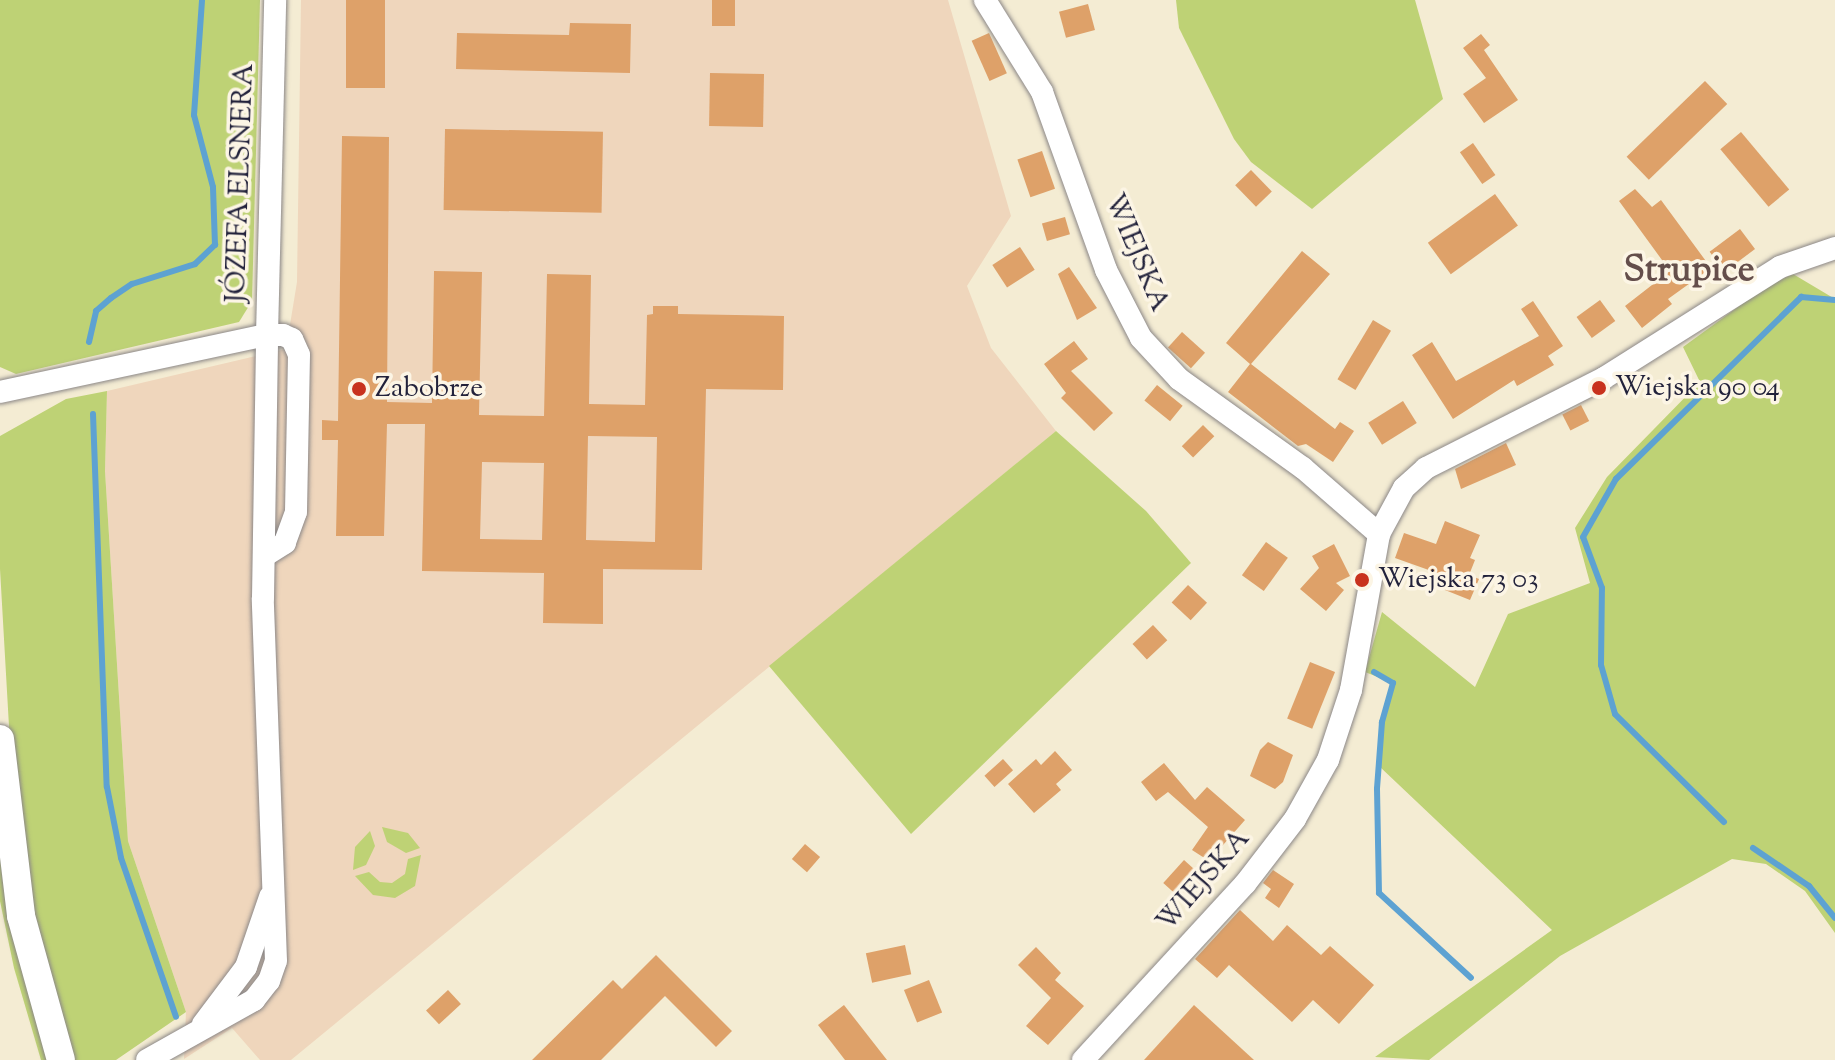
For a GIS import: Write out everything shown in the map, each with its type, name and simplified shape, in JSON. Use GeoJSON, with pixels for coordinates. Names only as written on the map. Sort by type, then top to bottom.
{"type":"FeatureCollection","features":[{"type":"Feature","properties":{"kind":"street","name":"JÓZEFA ELSNERA"},"geometry":{"type":"LineString","coordinates":[[0,392],[267,335],[275,0]]}},
{"type":"Feature","properties":{"kind":"street","name":"WIEJSKA"},"geometry":{"type":"LineString","coordinates":[[985,0],[1042,92],[1106,270],[1141,338],[1179,379],[1303,468],[1379,534]]}},
{"type":"Feature","properties":{"kind":"street","name":"WIEJSKA"},"geometry":{"type":"LineString","coordinates":[[1083,1060],[1245,884],[1295,819],[1328,760],[1351,690],[1379,534],[1390,507],[1426,468],[1604,378],[1780,267],[1835,248]]}},
{"type":"Feature","properties":{"kind":"street"},"geometry":{"type":"LineString","coordinates":[[147,1060],[199,1028],[241,1008],[269,981],[278,926],[273,887],[266,555],[267,335],[292,339],[299,355],[294,529],[266,555]]}},
{"type":"Feature","properties":{"kind":"street"},"geometry":{"type":"LineString","coordinates":[[0,739],[21,916],[61,1060]]}},
{"type":"Feature","properties":{"kind":"shaded area"},"geometry":{"type":"Polygon","coordinates":[[[301,0],[948,0],[1011,216],[967,286],[991,348],[1056,431],[291,1060],[260,1060],[232,1028],[184,1059],[186,1012],[128,841],[105,471],[107,391],[286,349],[297,282],[301,0]]]}},
{"type":"Feature","properties":{"kind":"green space"},"geometry":{"type":"Polygon","coordinates":[[[0,0],[260,0],[252,301],[239,322],[16,374],[0,367],[0,0]]]}},
{"type":"Feature","properties":{"kind":"green space"},"geometry":{"type":"Polygon","coordinates":[[[1176,0],[1415,0],[1443,99],[1312,209],[1251,162],[1234,139],[1179,28],[1176,0]]]}},
{"type":"Feature","properties":{"kind":"green space"},"geometry":{"type":"Polygon","coordinates":[[[1793,274],[1835,299],[1835,933],[1805,891],[1766,864],[1732,859],[1560,956],[1429,1060],[1375,1057],[1552,930],[1379,766],[1382,722],[1393,683],[1365,672],[1382,612],[1475,687],[1508,614],[1590,583],[1575,528],[1607,477],[1700,382],[1683,347],[1764,288],[1793,274]]]}},
{"type":"Feature","properties":{"kind":"green space"},"geometry":{"type":"Polygon","coordinates":[[[107,391],[105,471],[128,841],[186,1012],[116,1060],[74,1060],[31,912],[10,744],[0,569],[0,436],[66,399],[107,391]]]}},
{"type":"Feature","properties":{"kind":"green space"},"geometry":{"type":"Polygon","coordinates":[[[1056,431],[1146,511],[1191,563],[911,834],[769,666],[1056,431]]]}},
{"type":"Feature","properties":{"kind":"green space"},"geometry":{"type":"Polygon","coordinates":[[[382,827],[408,833],[420,848],[406,853],[387,842],[382,827]]]}},
{"type":"Feature","properties":{"kind":"green space"},"geometry":{"type":"Polygon","coordinates":[[[370,831],[375,846],[366,865],[353,870],[355,847],[370,831]]]}},
{"type":"Feature","properties":{"kind":"green space"},"geometry":{"type":"Polygon","coordinates":[[[0,851],[51,1060],[41,1060],[14,968],[0,901],[0,851]]]}},
{"type":"Feature","properties":{"kind":"green space"},"geometry":{"type":"Polygon","coordinates":[[[421,855],[415,886],[395,898],[373,895],[355,876],[369,872],[380,882],[392,883],[405,874],[408,859],[421,855]]]}},
{"type":"Feature","properties":{"kind":"building"},"geometry":{"type":"Polygon","coordinates":[[[346,0],[385,0],[385,88],[346,88],[346,0]]]}},
{"type":"Feature","properties":{"kind":"building"},"geometry":{"type":"Polygon","coordinates":[[[712,0],[735,0],[735,26],[712,26],[712,0]]]}},
{"type":"Feature","properties":{"kind":"building"},"geometry":{"type":"Polygon","coordinates":[[[1088,4],[1095,30],[1066,38],[1059,12],[1088,4]]]}},
{"type":"Feature","properties":{"kind":"building"},"geometry":{"type":"Polygon","coordinates":[[[570,23],[631,24],[630,73],[456,69],[457,33],[569,35],[570,23]]]}},
{"type":"Feature","properties":{"kind":"building"},"geometry":{"type":"Polygon","coordinates":[[[989,33],[1007,73],[990,81],[972,41],[989,33]]]}},
{"type":"Feature","properties":{"kind":"building"},"geometry":{"type":"Polygon","coordinates":[[[1481,34],[1490,45],[1484,50],[1518,100],[1484,123],[1463,94],[1486,78],[1463,48],[1481,34]]]}},
{"type":"Feature","properties":{"kind":"building"},"geometry":{"type":"Polygon","coordinates":[[[710,73],[764,74],[763,127],[709,126],[710,73]]]}},
{"type":"Feature","properties":{"kind":"building"},"geometry":{"type":"Polygon","coordinates":[[[1705,81],[1727,104],[1649,180],[1627,157],[1705,81]]]}},
{"type":"Feature","properties":{"kind":"building"},"geometry":{"type":"Polygon","coordinates":[[[445,129],[603,132],[602,213],[444,210],[445,129]]]}},
{"type":"Feature","properties":{"kind":"building"},"geometry":{"type":"Polygon","coordinates":[[[1741,132],[1789,189],[1769,207],[1720,149],[1741,132]]]}},
{"type":"Feature","properties":{"kind":"building"},"geometry":{"type":"Polygon","coordinates":[[[342,136],[389,137],[387,402],[432,403],[434,271],[482,272],[479,415],[544,416],[547,274],[591,275],[589,404],[645,405],[647,315],[653,314],[653,306],[678,306],[678,314],[784,316],[783,390],[706,389],[702,570],[603,569],[603,624],[543,623],[544,573],[422,571],[425,424],[387,424],[384,536],[336,536],[338,440],[322,440],[322,420],[338,421],[342,136]],[[588,436],[586,540],[655,542],[657,437],[588,436]],[[482,462],[480,539],[542,540],[544,463],[482,462]]]}},
{"type":"Feature","properties":{"kind":"building"},"geometry":{"type":"Polygon","coordinates":[[[1473,143],[1495,175],[1482,184],[1460,152],[1473,143]]]}},
{"type":"Feature","properties":{"kind":"building"},"geometry":{"type":"Polygon","coordinates":[[[1042,151],[1055,189],[1030,197],[1017,159],[1042,151]]]}},
{"type":"Feature","properties":{"kind":"building"},"geometry":{"type":"Polygon","coordinates":[[[1251,170],[1272,192],[1256,207],[1235,185],[1251,170]]]}},
{"type":"Feature","properties":{"kind":"building"},"geometry":{"type":"Polygon","coordinates":[[[1635,189],[1652,207],[1661,200],[1711,268],[1668,299],[1672,304],[1642,328],[1625,306],[1670,271],[1619,201],[1635,189]]]}},
{"type":"Feature","properties":{"kind":"building"},"geometry":{"type":"Polygon","coordinates":[[[1495,194],[1518,226],[1451,274],[1428,243],[1495,194]]]}},
{"type":"Feature","properties":{"kind":"building"},"geometry":{"type":"Polygon","coordinates":[[[1065,217],[1070,234],[1047,241],[1042,224],[1065,217]]]}},
{"type":"Feature","properties":{"kind":"building"},"geometry":{"type":"Polygon","coordinates":[[[1740,229],[1755,249],[1725,272],[1710,252],[1740,229]]]}},
{"type":"Feature","properties":{"kind":"building"},"geometry":{"type":"Polygon","coordinates":[[[1020,247],[1035,270],[1007,288],[992,265],[1020,247]]]}},
{"type":"Feature","properties":{"kind":"building"},"geometry":{"type":"Polygon","coordinates":[[[1302,251],[1330,274],[1251,364],[1335,429],[1340,422],[1354,431],[1333,462],[1306,444],[1298,446],[1228,392],[1250,364],[1226,343],[1302,251]]]}},
{"type":"Feature","properties":{"kind":"building"},"geometry":{"type":"Polygon","coordinates":[[[1069,267],[1097,308],[1077,320],[1058,274],[1069,267]]]}},
{"type":"Feature","properties":{"kind":"building"},"geometry":{"type":"Polygon","coordinates":[[[1600,300],[1615,321],[1592,338],[1577,317],[1600,300]]]}},
{"type":"Feature","properties":{"kind":"building"},"geometry":{"type":"Polygon","coordinates":[[[1533,301],[1563,346],[1548,356],[1554,365],[1517,386],[1514,380],[1453,419],[1412,355],[1432,342],[1456,381],[1539,336],[1521,309],[1533,301]]]}},
{"type":"Feature","properties":{"kind":"building"},"geometry":{"type":"Polygon","coordinates":[[[1373,320],[1391,331],[1355,390],[1337,379],[1373,320]]]}},
{"type":"Feature","properties":{"kind":"building"},"geometry":{"type":"Polygon","coordinates":[[[1182,332],[1205,353],[1191,368],[1168,348],[1182,332]]]}},
{"type":"Feature","properties":{"kind":"building"},"geometry":{"type":"Polygon","coordinates":[[[1074,341],[1088,359],[1071,371],[1113,413],[1094,431],[1061,398],[1066,393],[1044,364],[1074,341]]]}},
{"type":"Feature","properties":{"kind":"building"},"geometry":{"type":"Polygon","coordinates":[[[1157,385],[1183,406],[1170,421],[1144,401],[1157,385]]]}},
{"type":"Feature","properties":{"kind":"building"},"geometry":{"type":"Polygon","coordinates":[[[1403,401],[1417,423],[1382,445],[1368,423],[1403,401]]]}},
{"type":"Feature","properties":{"kind":"building"},"geometry":{"type":"Polygon","coordinates":[[[1581,405],[1589,421],[1570,431],[1562,415],[1581,405]]]}},
{"type":"Feature","properties":{"kind":"building"},"geometry":{"type":"Polygon","coordinates":[[[1203,425],[1214,436],[1193,458],[1182,446],[1203,425]]]}},
{"type":"Feature","properties":{"kind":"building"},"geometry":{"type":"Polygon","coordinates":[[[1506,443],[1516,465],[1461,489],[1455,469],[1506,443]]]}},
{"type":"Feature","properties":{"kind":"building"},"geometry":{"type":"Polygon","coordinates":[[[1445,521],[1480,535],[1470,558],[1475,560],[1469,575],[1479,579],[1470,600],[1435,586],[1440,574],[1395,558],[1404,533],[1436,544],[1445,521]]]}},
{"type":"Feature","properties":{"kind":"building"},"geometry":{"type":"Polygon","coordinates":[[[1266,542],[1288,558],[1264,591],[1242,575],[1266,542]]]}},
{"type":"Feature","properties":{"kind":"building"},"geometry":{"type":"Polygon","coordinates":[[[1334,544],[1350,576],[1336,583],[1344,590],[1326,611],[1300,589],[1319,568],[1312,556],[1334,544]]]}},
{"type":"Feature","properties":{"kind":"building"},"geometry":{"type":"Polygon","coordinates":[[[1188,585],[1207,603],[1191,620],[1172,603],[1188,585]]]}},
{"type":"Feature","properties":{"kind":"building"},"geometry":{"type":"Polygon","coordinates":[[[1153,625],[1167,640],[1147,659],[1133,644],[1153,625]]]}},
{"type":"Feature","properties":{"kind":"building"},"geometry":{"type":"Polygon","coordinates":[[[1310,662],[1335,672],[1312,729],[1287,719],[1310,662]]]}},
{"type":"Feature","properties":{"kind":"building"},"geometry":{"type":"Polygon","coordinates":[[[1268,742],[1293,755],[1283,782],[1275,789],[1250,776],[1260,750],[1268,742]]]}},
{"type":"Feature","properties":{"kind":"building"},"geometry":{"type":"Polygon","coordinates":[[[1055,751],[1072,770],[1056,784],[1061,790],[1034,813],[1008,784],[1036,759],[1041,765],[1055,751]]]}},
{"type":"Feature","properties":{"kind":"building"},"geometry":{"type":"Polygon","coordinates":[[[1003,759],[1013,770],[994,787],[984,776],[1003,759]]]}},
{"type":"Feature","properties":{"kind":"building"},"geometry":{"type":"Polygon","coordinates":[[[1164,763],[1195,800],[1207,787],[1245,820],[1209,861],[1192,850],[1208,827],[1168,792],[1156,801],[1141,782],[1164,763]]]}},
{"type":"Feature","properties":{"kind":"building"},"geometry":{"type":"Polygon","coordinates":[[[805,844],[820,857],[807,872],[792,859],[805,844]]]}},
{"type":"Feature","properties":{"kind":"building"},"geometry":{"type":"Polygon","coordinates":[[[1184,860],[1205,879],[1184,902],[1163,883],[1184,860]]]}},
{"type":"Feature","properties":{"kind":"building"},"geometry":{"type":"Polygon","coordinates":[[[1273,870],[1294,884],[1279,908],[1265,898],[1271,889],[1263,883],[1273,870]]]}},
{"type":"Feature","properties":{"kind":"building"},"geometry":{"type":"Polygon","coordinates":[[[1240,910],[1273,941],[1287,925],[1321,955],[1330,946],[1374,985],[1339,1024],[1313,1000],[1292,1022],[1229,965],[1217,978],[1195,959],[1240,910]]]}},
{"type":"Feature","properties":{"kind":"building"},"geometry":{"type":"Polygon","coordinates":[[[905,945],[911,974],[872,983],[866,953],[905,945]]]}},
{"type":"Feature","properties":{"kind":"building"},"geometry":{"type":"Polygon","coordinates":[[[1036,947],[1061,973],[1055,980],[1084,1006],[1048,1045],[1026,1026],[1051,998],[1018,965],[1036,947]]]}},
{"type":"Feature","properties":{"kind":"building"},"geometry":{"type":"Polygon","coordinates":[[[656,955],[732,1031],[716,1047],[665,996],[601,1060],[532,1060],[613,980],[622,989],[656,955]]]}},
{"type":"Feature","properties":{"kind":"building"},"geometry":{"type":"Polygon","coordinates":[[[929,980],[942,1012],[917,1023],[904,990],[929,980]]]}},
{"type":"Feature","properties":{"kind":"building"},"geometry":{"type":"Polygon","coordinates":[[[448,990],[461,1004],[439,1024],[426,1010],[448,990]]]}},
{"type":"Feature","properties":{"kind":"building"},"geometry":{"type":"Polygon","coordinates":[[[844,1005],[887,1060],[845,1060],[818,1025],[844,1005]]]}},
{"type":"Feature","properties":{"kind":"building"},"geometry":{"type":"Polygon","coordinates":[[[1194,1005],[1254,1060],[1144,1060],[1194,1005]]]}},
{"type":"Feature","properties":{"kind":"waterway"},"geometry":{"type":"LineString","coordinates":[[89,342],[96,311],[111,298],[132,284],[195,264],[215,245],[213,187],[194,115],[202,0]]}},
{"type":"Feature","properties":{"kind":"waterway"},"geometry":{"type":"LineString","coordinates":[[1724,822],[1615,714],[1601,665],[1602,588],[1583,537],[1616,479],[1801,297],[1835,300]]}},
{"type":"Feature","properties":{"kind":"waterway"},"geometry":{"type":"LineString","coordinates":[[93,414],[107,787],[121,858],[176,1017]]}},
{"type":"Feature","properties":{"kind":"waterway"},"geometry":{"type":"LineString","coordinates":[[1374,672],[1393,683],[1382,722],[1377,789],[1379,893],[1471,978]]}},
{"type":"Feature","properties":{"kind":"waterway"},"geometry":{"type":"LineString","coordinates":[[1753,848],[1809,886],[1835,918]]}},
{"type":"Feature","properties":{"kind":"place","name":"Wiejska 90 04"},"geometry":{"type":"Point","coordinates":[1599,388]}},
{"type":"Feature","properties":{"kind":"place","name":"Zabobrze"},"geometry":{"type":"Point","coordinates":[359,389]}},
{"type":"Feature","properties":{"kind":"place","name":"Wiejska 73 03"},"geometry":{"type":"Point","coordinates":[1362,580]}},
{"type":"Feature","properties":{"kind":"district","name":"Strupice"},"geometry":{"type":"Point","coordinates":[1689,272]}}]}
